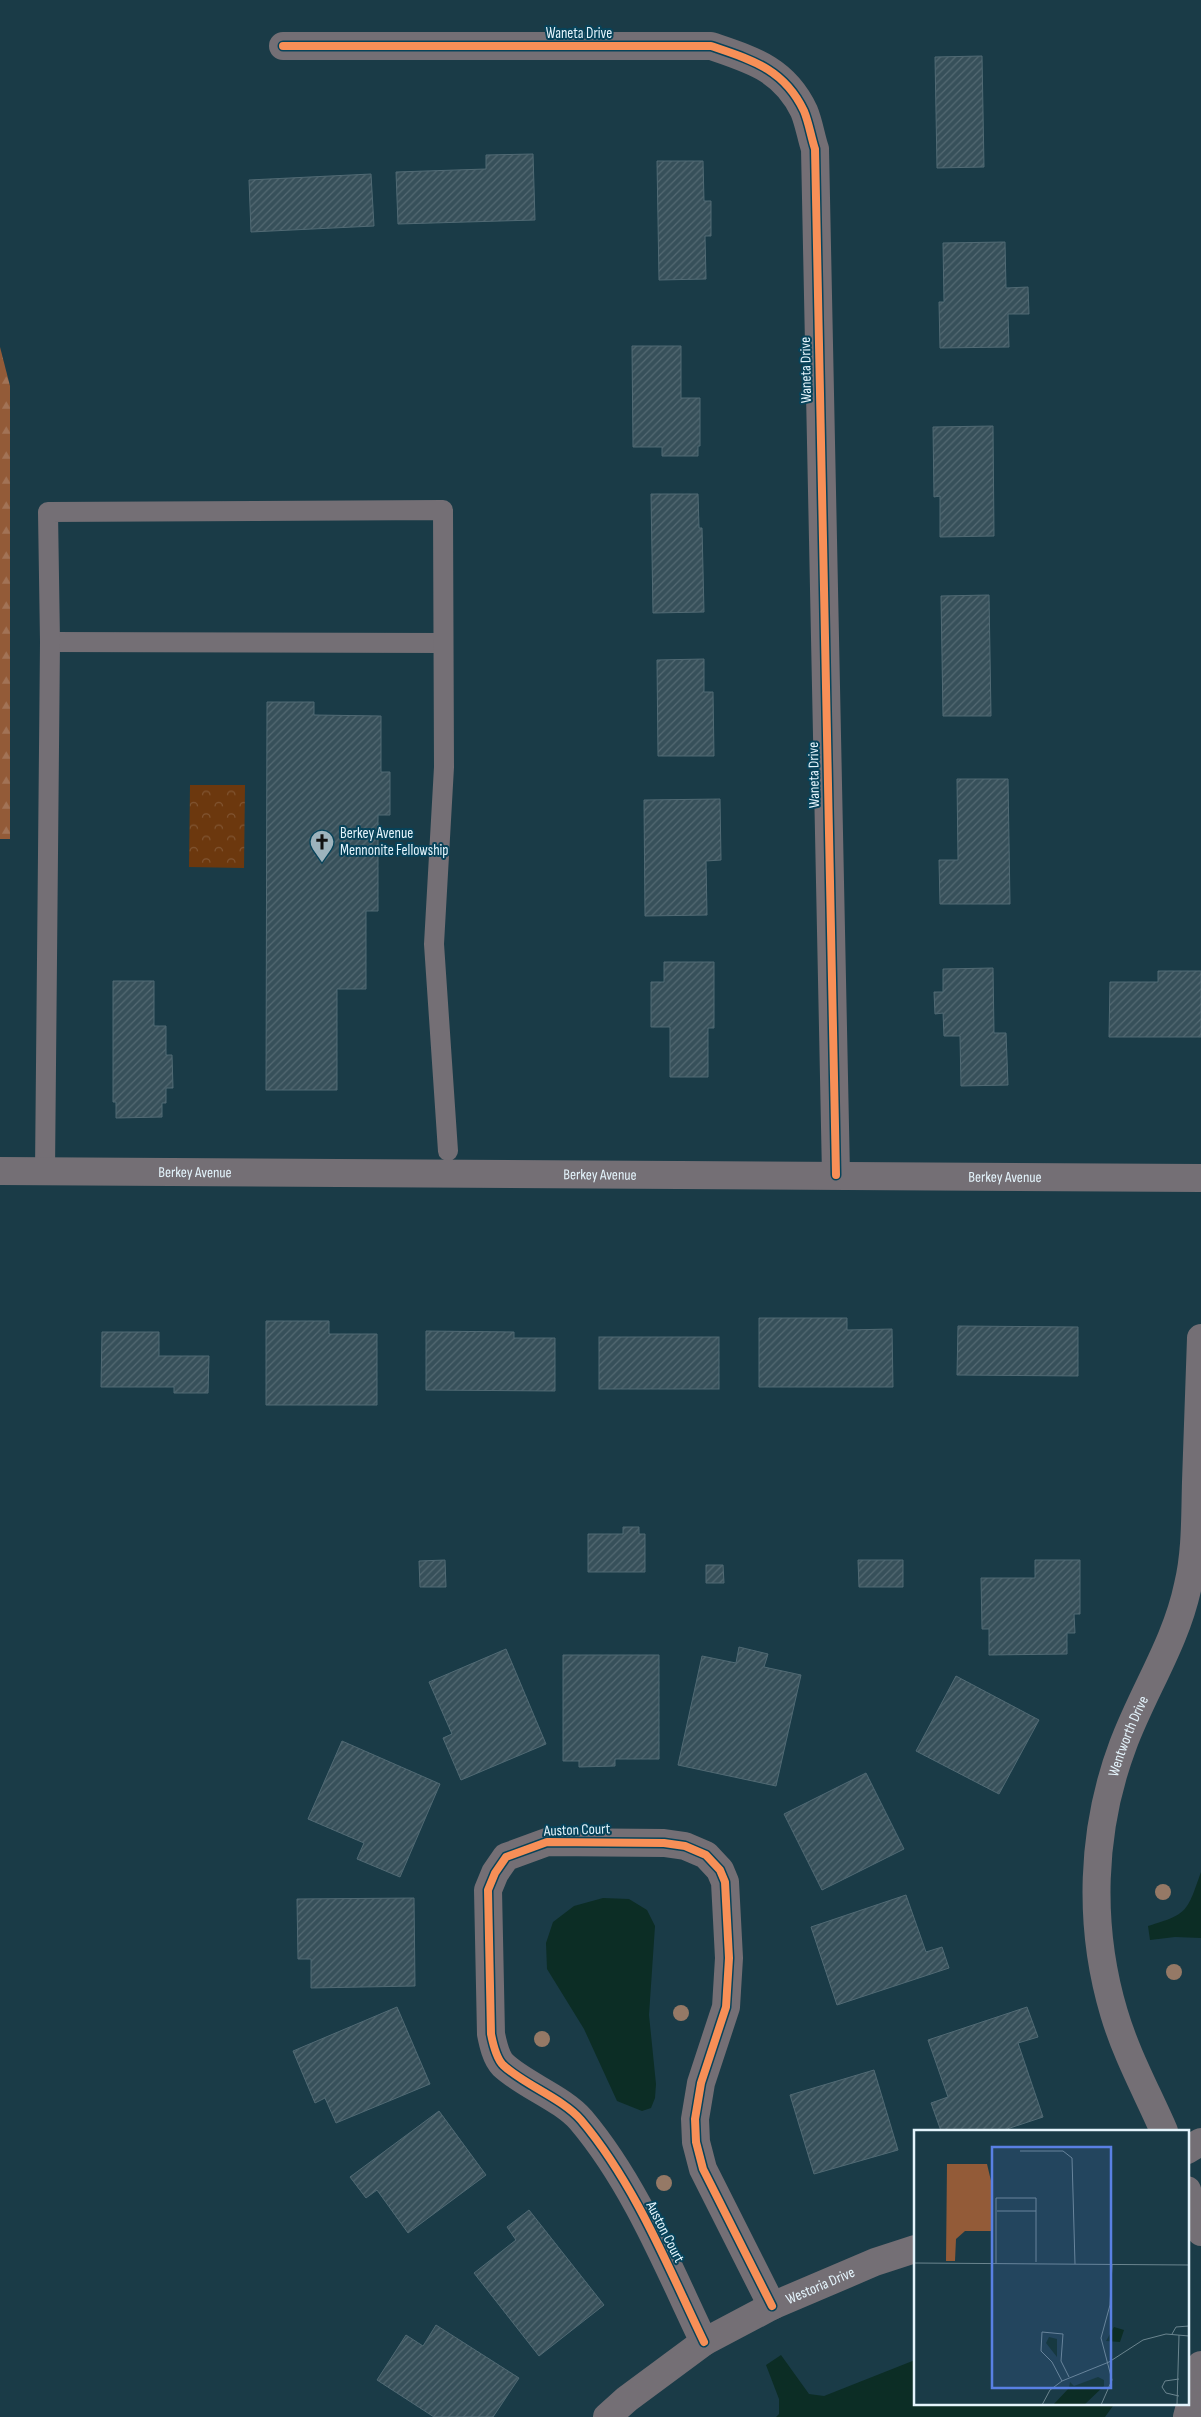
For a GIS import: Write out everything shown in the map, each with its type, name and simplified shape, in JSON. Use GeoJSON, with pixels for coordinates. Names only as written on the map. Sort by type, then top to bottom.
{"type":"FeatureCollection","features":[{"type":"Feature","properties":{"kind":"street","name":"Waneta Drive"},"geometry":{"type":"LineString","coordinates":[[283,46],[711,46],[752,60],[785,81],[804,112],[815,149],[836,1175]]}},
{"type":"Feature","properties":{"kind":"street","name":"Berkey Avenue"},"geometry":{"type":"LineString","coordinates":[[0,1171],[1201,1178]]}},
{"type":"Feature","properties":{"kind":"street","name":"Wentworth Drive"},"geometry":{"type":"LineString","coordinates":[[1164,2130],[1114,2013],[1103,1966],[1097,1912],[1098,1848],[1107,1792],[1123,1745],[1177,1625],[1189,1584],[1195,1535],[1201,1338]]}},
{"type":"Feature","properties":{"kind":"street","name":"Auston Court"},"geometry":{"type":"LineString","coordinates":[[704,2342],[645,2221],[608,2155],[579,2118],[502,2065],[494,2048],[490,2034],[488,1890],[495,1873],[506,1857],[547,1842],[664,1843],[685,1846],[706,1855],[720,1870],[725,1882],[729,1958],[726,2006],[701,2083],[695,2119],[696,2142],[703,2169],[772,2306]]}},
{"type":"Feature","properties":{"kind":"street"},"geometry":{"type":"LineString","coordinates":[[1188,2149],[1201,2142]]}},
{"type":"Feature","properties":{"kind":"street"},"geometry":{"type":"LineString","coordinates":[[1188,2193],[1201,2232]]}},
{"type":"Feature","properties":{"kind":"street","name":"Westoria Drive"},"geometry":{"type":"LineString","coordinates":[[607,2417],[627,2399],[704,2342],[772,2306],[875,2262],[914,2248]]}},
{"type":"Feature","properties":{"kind":"street"},"geometry":{"type":"LineString","coordinates":[[1188,2417],[1201,2365]]}},
{"type":"Feature","properties":{"kind":"lane"},"geometry":{"type":"LineString","coordinates":[[46,1171],[50,642],[48,512],[443,510],[444,767],[434,944],[448,1151]]}},
{"type":"Feature","properties":{"kind":"lane"},"geometry":{"type":"LineString","coordinates":[[50,642],[443,643]]}},
{"type":"Feature","properties":{"kind":"green space"},"geometry":{"type":"Polygon","coordinates":[[[0,347],[10,386],[10,839],[0,839],[0,347]]]}},
{"type":"Feature","properties":{"kind":"green space"},"geometry":{"type":"Polygon","coordinates":[[[190,785],[245,785],[244,868],[189,867],[190,785]]]}},
{"type":"Feature","properties":{"kind":"shaded area"},"geometry":{"type":"Polygon","coordinates":[[[1201,1872],[1201,1938],[1175,1937],[1150,1940],[1148,1926],[1172,1918],[1185,1909],[1193,1895],[1201,1872]]]}},
{"type":"Feature","properties":{"kind":"shaded area"},"geometry":{"type":"Polygon","coordinates":[[[603,1898],[629,1899],[647,1910],[655,1926],[649,2015],[656,2084],[655,2098],[651,2108],[642,2111],[617,2101],[584,2029],[547,1969],[546,1943],[553,1922],[574,1906],[603,1898]]]}},
{"type":"Feature","properties":{"kind":"shaded area"},"geometry":{"type":"Polygon","coordinates":[[[781,2355],[809,2394],[824,2396],[914,2360],[914,2404],[1114,2404],[1105,2417],[776,2417],[779,2414],[779,2399],[766,2365],[781,2355]]]}},
{"type":"Feature","properties":{"kind":"building"},"geometry":{"type":"Polygon","coordinates":[[[982,56],[984,167],[937,168],[935,57],[982,56]]]}},
{"type":"Feature","properties":{"kind":"building"},"geometry":{"type":"Polygon","coordinates":[[[533,154],[535,220],[398,224],[396,172],[486,169],[486,155],[533,154]]]}},
{"type":"Feature","properties":{"kind":"building"},"geometry":{"type":"Polygon","coordinates":[[[657,161],[703,161],[704,201],[711,201],[711,236],[705,236],[706,279],[659,280],[657,161]]]}},
{"type":"Feature","properties":{"kind":"building"},"geometry":{"type":"Polygon","coordinates":[[[371,174],[374,226],[251,232],[249,180],[371,174]]]}},
{"type":"Feature","properties":{"kind":"building"},"geometry":{"type":"Polygon","coordinates":[[[1005,242],[1006,288],[1028,287],[1029,314],[1008,314],[1009,347],[940,348],[939,302],[944,302],[943,243],[1005,242]]]}},
{"type":"Feature","properties":{"kind":"building"},"geometry":{"type":"Polygon","coordinates":[[[632,346],[681,346],[681,398],[700,398],[700,446],[698,446],[698,456],[662,456],[662,447],[633,447],[632,346]]]}},
{"type":"Feature","properties":{"kind":"building"},"geometry":{"type":"Polygon","coordinates":[[[993,426],[994,536],[940,537],[940,496],[934,497],[933,427],[993,426]]]}},
{"type":"Feature","properties":{"kind":"building"},"geometry":{"type":"Polygon","coordinates":[[[651,494],[698,494],[699,528],[702,528],[704,612],[653,613],[651,494]]]}},
{"type":"Feature","properties":{"kind":"building"},"geometry":{"type":"Polygon","coordinates":[[[989,595],[991,716],[943,716],[941,596],[989,595]]]}},
{"type":"Feature","properties":{"kind":"building"},"geometry":{"type":"Polygon","coordinates":[[[704,659],[704,692],[713,692],[714,756],[658,756],[657,660],[704,659]]]}},
{"type":"Feature","properties":{"kind":"building","name":"Berkey Avenue Mennonite Fellowship"},"geometry":{"type":"Polygon","coordinates":[[[267,702],[314,702],[314,715],[381,716],[381,772],[390,772],[390,815],[378,815],[378,911],[366,911],[366,989],[337,989],[337,1090],[266,1090],[267,702]]]}},
{"type":"Feature","properties":{"kind":"building"},"geometry":{"type":"Polygon","coordinates":[[[957,779],[1008,779],[1010,904],[940,904],[939,860],[958,860],[957,779]]]}},
{"type":"Feature","properties":{"kind":"building"},"geometry":{"type":"Polygon","coordinates":[[[720,799],[721,860],[706,861],[707,915],[645,916],[644,800],[720,799]]]}},
{"type":"Feature","properties":{"kind":"building"},"geometry":{"type":"Polygon","coordinates":[[[664,962],[714,962],[714,1028],[708,1028],[708,1077],[670,1077],[670,1027],[651,1027],[651,982],[664,982],[664,962]]]}},
{"type":"Feature","properties":{"kind":"building"},"geometry":{"type":"Polygon","coordinates":[[[993,968],[994,1033],[1006,1033],[1008,1085],[961,1086],[960,1036],[944,1036],[943,1013],[935,1014],[934,992],[943,992],[943,969],[993,968]]]}},
{"type":"Feature","properties":{"kind":"building"},"geometry":{"type":"Polygon","coordinates":[[[1158,971],[1201,971],[1201,1037],[1109,1037],[1110,982],[1158,982],[1158,971]]]}},
{"type":"Feature","properties":{"kind":"building"},"geometry":{"type":"Polygon","coordinates":[[[113,981],[154,981],[154,1026],[166,1026],[166,1055],[172,1055],[173,1088],[166,1088],[166,1103],[162,1103],[162,1117],[116,1118],[116,1102],[113,1102],[113,981]]]}},
{"type":"Feature","properties":{"kind":"building"},"geometry":{"type":"Polygon","coordinates":[[[759,1318],[847,1318],[847,1330],[892,1329],[893,1387],[759,1387],[759,1318]]]}},
{"type":"Feature","properties":{"kind":"building"},"geometry":{"type":"Polygon","coordinates":[[[266,1321],[329,1321],[329,1334],[377,1334],[377,1405],[266,1405],[266,1321]]]}},
{"type":"Feature","properties":{"kind":"building"},"geometry":{"type":"Polygon","coordinates":[[[958,1326],[1078,1327],[1078,1376],[957,1375],[958,1326]]]}},
{"type":"Feature","properties":{"kind":"building"},"geometry":{"type":"Polygon","coordinates":[[[426,1331],[514,1332],[514,1338],[555,1338],[555,1391],[426,1390],[426,1331]]]}},
{"type":"Feature","properties":{"kind":"building"},"geometry":{"type":"Polygon","coordinates":[[[102,1332],[159,1332],[159,1356],[209,1356],[208,1393],[174,1393],[174,1387],[101,1387],[102,1332]]]}},
{"type":"Feature","properties":{"kind":"building"},"geometry":{"type":"Polygon","coordinates":[[[599,1337],[719,1337],[719,1389],[599,1389],[599,1337]]]}},
{"type":"Feature","properties":{"kind":"building"},"geometry":{"type":"Polygon","coordinates":[[[623,1527],[639,1527],[639,1534],[645,1534],[645,1572],[588,1572],[588,1534],[623,1534],[623,1527]]]}},
{"type":"Feature","properties":{"kind":"building"},"geometry":{"type":"Polygon","coordinates":[[[445,1560],[446,1587],[420,1587],[419,1561],[445,1560]]]}},
{"type":"Feature","properties":{"kind":"building"},"geometry":{"type":"Polygon","coordinates":[[[858,1560],[903,1560],[903,1587],[859,1587],[858,1560]]]}},
{"type":"Feature","properties":{"kind":"building"},"geometry":{"type":"Polygon","coordinates":[[[1035,1560],[1080,1560],[1080,1614],[1074,1614],[1075,1633],[1067,1633],[1067,1654],[989,1655],[989,1629],[982,1629],[981,1578],[1035,1578],[1035,1560]]]}},
{"type":"Feature","properties":{"kind":"building"},"geometry":{"type":"Polygon","coordinates":[[[706,1565],[723,1565],[724,1583],[706,1583],[706,1565]]]}},
{"type":"Feature","properties":{"kind":"building"},"geometry":{"type":"Polygon","coordinates":[[[739,1647],[768,1654],[764,1667],[801,1675],[776,1786],[678,1765],[702,1656],[736,1663],[739,1647]]]}},
{"type":"Feature","properties":{"kind":"building"},"geometry":{"type":"Polygon","coordinates":[[[506,1649],[546,1744],[461,1780],[443,1738],[452,1734],[429,1682],[506,1649]]]}},
{"type":"Feature","properties":{"kind":"building"},"geometry":{"type":"Polygon","coordinates":[[[563,1655],[659,1655],[659,1759],[615,1759],[615,1766],[579,1767],[579,1761],[563,1761],[563,1655]]]}},
{"type":"Feature","properties":{"kind":"building"},"geometry":{"type":"Polygon","coordinates":[[[956,1676],[1039,1720],[999,1794],[916,1751],[956,1676]]]}},
{"type":"Feature","properties":{"kind":"building"},"geometry":{"type":"Polygon","coordinates":[[[342,1741],[440,1784],[400,1877],[357,1859],[364,1843],[308,1819],[342,1741]]]}},
{"type":"Feature","properties":{"kind":"building"},"geometry":{"type":"Polygon","coordinates":[[[866,1773],[904,1849],[822,1890],[784,1814],[866,1773]]]}},
{"type":"Feature","properties":{"kind":"building"},"geometry":{"type":"Polygon","coordinates":[[[906,1895],[926,1952],[942,1947],[949,1968],[837,2005],[811,1927],[906,1895]]]}},
{"type":"Feature","properties":{"kind":"building"},"geometry":{"type":"Polygon","coordinates":[[[414,1898],[415,1986],[311,1988],[311,1959],[298,1959],[297,1899],[414,1898]]]}},
{"type":"Feature","properties":{"kind":"building"},"geometry":{"type":"Polygon","coordinates":[[[397,2007],[430,2084],[336,2123],[325,2098],[315,2103],[293,2051],[397,2007]]]}},
{"type":"Feature","properties":{"kind":"building"},"geometry":{"type":"Polygon","coordinates":[[[1027,2007],[1038,2037],[1018,2043],[1043,2117],[1004,2130],[941,2130],[931,2103],[948,2097],[928,2040],[1027,2007]]]}},
{"type":"Feature","properties":{"kind":"building"},"geometry":{"type":"Polygon","coordinates":[[[874,2070],[898,2150],[814,2174],[790,2095],[874,2070]]]}},
{"type":"Feature","properties":{"kind":"building"},"geometry":{"type":"Polygon","coordinates":[[[439,2111],[486,2175],[408,2233],[377,2190],[366,2198],[350,2177],[439,2111]]]}},
{"type":"Feature","properties":{"kind":"building"},"geometry":{"type":"Polygon","coordinates":[[[529,2210],[604,2305],[539,2356],[474,2273],[516,2240],[507,2227],[529,2210]]]}},
{"type":"Feature","properties":{"kind":"building"},"geometry":{"type":"Polygon","coordinates":[[[436,2325],[519,2378],[493,2417],[434,2417],[377,2380],[406,2335],[423,2346],[436,2325]]]}},
{"type":"Feature","properties":{"kind":"cycle path"},"geometry":{"type":"LineString","coordinates":[[283,46],[711,46],[740,56],[777,76],[787,85],[804,111],[815,149],[836,1175]]}},
{"type":"Feature","properties":{"kind":"cycle path"},"geometry":{"type":"LineString","coordinates":[[704,2342],[649,2227],[618,2171],[600,2145],[573,2112],[554,2098],[521,2079],[503,2065],[497,2055],[491,2034],[488,1890],[495,1873],[506,1857],[547,1842],[664,1843],[685,1846],[706,1855],[720,1870],[725,1882],[729,1958],[726,2007],[701,2083],[695,2119],[696,2142],[703,2169],[772,2306]]}},
{"type":"Feature","properties":{"kind":"place","name":"Berkey Avenue Mennonite Fellowship"},"geometry":{"type":"Point","coordinates":[322,863]}}]}
